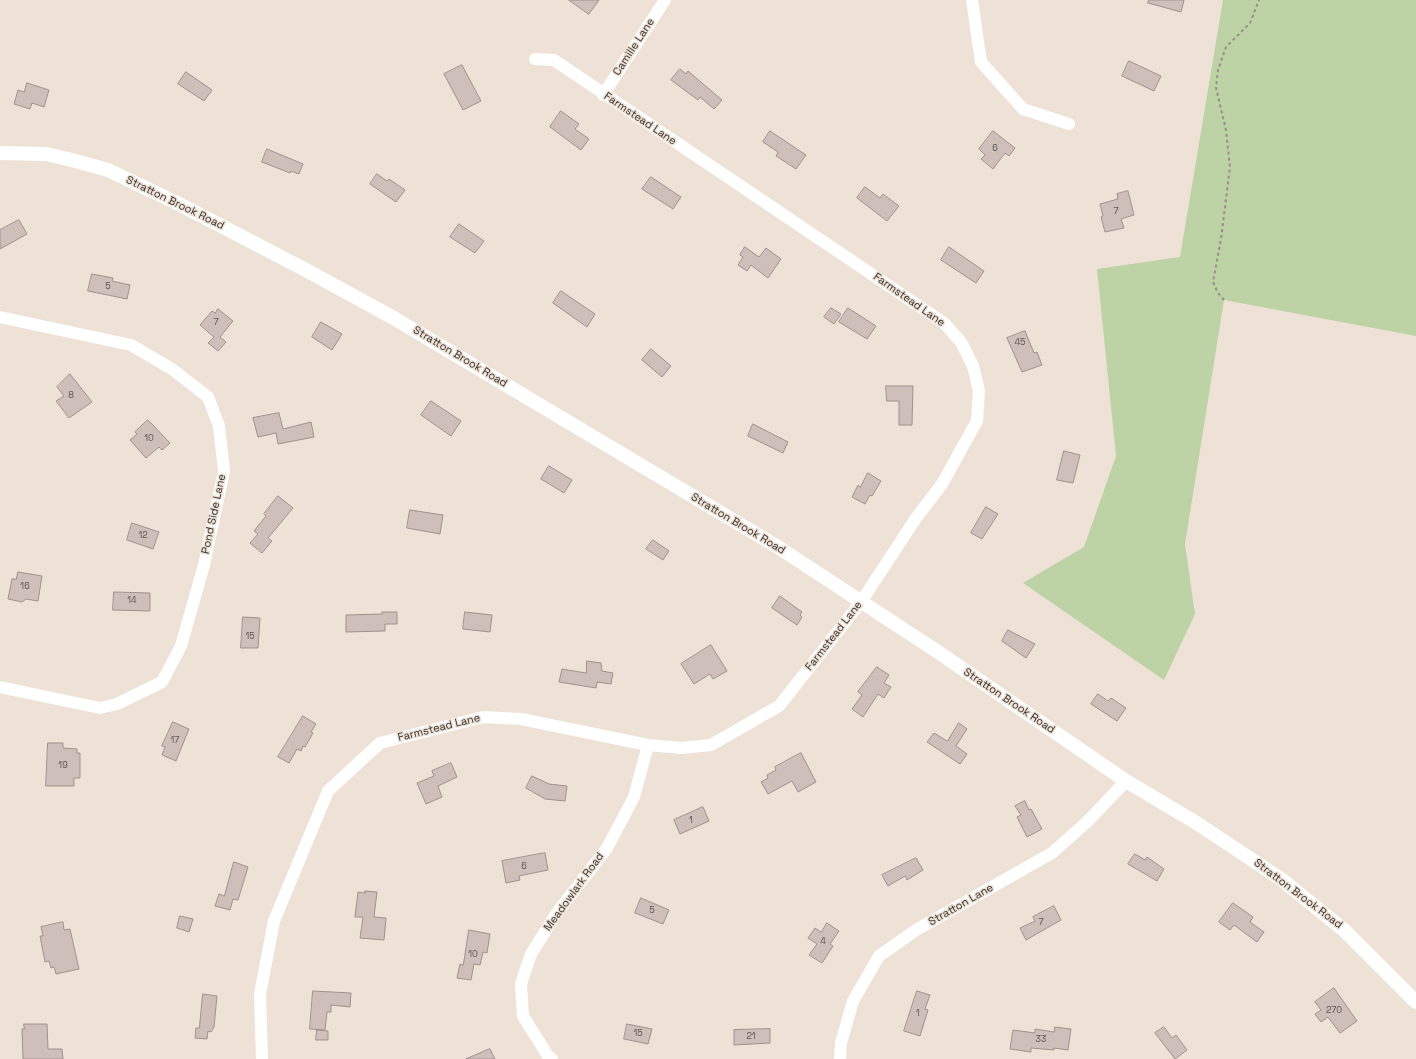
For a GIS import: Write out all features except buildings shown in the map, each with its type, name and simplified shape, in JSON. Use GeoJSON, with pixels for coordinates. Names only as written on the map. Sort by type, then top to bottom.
{"type":"FeatureCollection","features":[{"type":"Feature","properties":{"kind":"street","name":"Camille Lane"},"geometry":{"type":"LineString","coordinates":[[603,95],[665,0]]}},
{"type":"Feature","properties":{"kind":"street"},"geometry":{"type":"LineString","coordinates":[[972,0],[981,62],[1023,108],[1069,124]]}},
{"type":"Feature","properties":{"kind":"street","name":"Farmstead Lane"},"geometry":{"type":"LineString","coordinates":[[262,1059],[260,994],[274,921],[328,791],[380,743],[483,717],[521,719],[648,745],[682,748],[711,745],[779,706],[861,602],[916,518],[942,484],[977,421],[979,391],[970,360],[961,342],[944,323],[784,214],[603,95],[554,60],[534,59]]}},
{"type":"Feature","properties":{"kind":"street","name":"Stratton Brook Road"},"geometry":{"type":"LineString","coordinates":[[0,153],[46,154],[108,170],[179,204],[298,265],[392,317],[751,531],[861,602],[1126,781],[1195,822],[1281,879],[1311,901],[1344,930],[1416,1002]]}},
{"type":"Feature","properties":{"kind":"street","name":"Pond Side Lane"},"geometry":{"type":"LineString","coordinates":[[0,317],[131,345],[172,369],[208,398],[219,426],[224,471],[204,564],[181,646],[162,682],[117,704],[100,708],[0,687]]}},
{"type":"Feature","properties":{"kind":"street","name":"Meadowlark Road"},"geometry":{"type":"LineString","coordinates":[[552,1059],[548,1056],[523,1016],[521,984],[531,954],[556,914],[607,848],[634,797],[648,745]]}},
{"type":"Feature","properties":{"kind":"street","name":"Stratton Lane"},"geometry":{"type":"LineString","coordinates":[[840,1059],[841,1043],[853,1001],[879,956],[916,930],[1052,853],[1087,822],[1126,781]]}},
{"type":"Feature","properties":{"kind":"path"},"geometry":{"type":"LineString","coordinates":[[1224,300],[1218,293],[1213,282],[1221,239],[1230,167],[1226,130],[1216,88],[1218,70],[1226,47],[1250,23],[1260,0]]}},
{"type":"Feature","properties":{"kind":"green space"},"geometry":{"type":"Polygon","coordinates":[[[1223,0],[1416,0],[1416,336],[1224,300],[1185,544],[1195,614],[1164,680],[1023,583],[1084,547],[1116,456],[1097,269],[1180,257],[1223,0]]]}}]}
